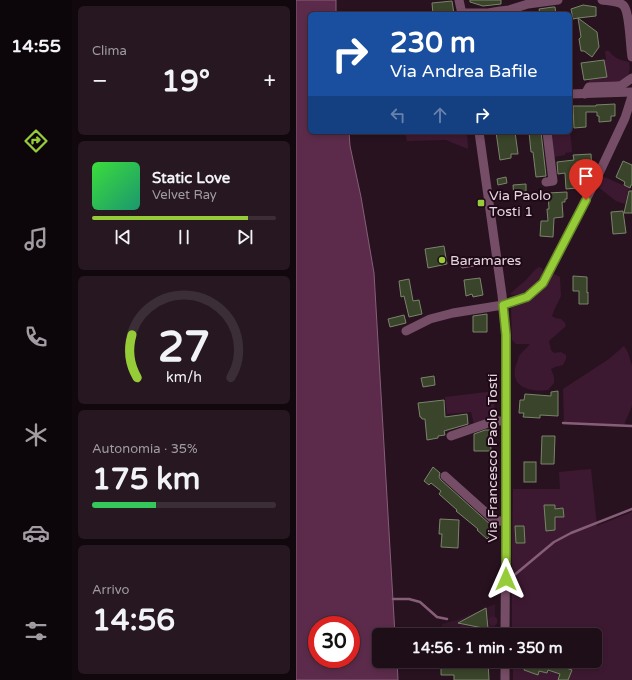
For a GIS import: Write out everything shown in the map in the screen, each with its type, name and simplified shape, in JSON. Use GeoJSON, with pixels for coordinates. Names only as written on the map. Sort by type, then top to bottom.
{"type":"FeatureCollection","features":[{"type":"Feature","properties":{"kind":"street"},"geometry":{"type":"LineString","coordinates":[[459,0],[462,12]]}},
{"type":"Feature","properties":{"kind":"street"},"geometry":{"type":"LineString","coordinates":[[494,12],[509,10],[528,4],[558,0]]}},
{"type":"Feature","properties":{"kind":"street"},"geometry":{"type":"LineString","coordinates":[[602,0],[624,5],[628,12],[632,57]]}},
{"type":"Feature","properties":{"kind":"street"},"geometry":{"type":"LineString","coordinates":[[585,94],[589,87],[618,86],[632,78]]}},
{"type":"Feature","properties":{"kind":"street"},"geometry":{"type":"LineString","coordinates":[[406,331],[430,319],[453,313],[503,305],[527,297],[543,283],[594,184],[625,118],[630,94],[572,94]]}},
{"type":"Feature","properties":{"kind":"street","name":"Via Francesco Paolo Tosti"},"geometry":{"type":"LineString","coordinates":[[479,134],[506,335],[505,628]]}},
{"type":"Feature","properties":{"kind":"street"},"geometry":{"type":"LineString","coordinates":[[547,134],[549,179]]}},
{"type":"Feature","properties":{"kind":"street"},"geometry":{"type":"LineString","coordinates":[[452,436],[494,421],[506,421]]}},
{"type":"Feature","properties":{"kind":"street"},"geometry":{"type":"LineString","coordinates":[[446,476],[494,520],[506,522]]}},
{"type":"Feature","properties":{"kind":"street"},"geometry":{"type":"LineString","coordinates":[[505,668],[505,680]]}},
{"type":"Feature","properties":{"kind":"shaded area"},"geometry":{"type":"Polygon","coordinates":[[[296,0],[336,0],[336,12],[308,12],[308,134],[349,134],[350,146],[361,197],[374,273],[395,628],[372,628],[372,668],[397,668],[398,680],[296,680],[296,0]]]}},
{"type":"Feature","properties":{"kind":"shaded area"},"geometry":{"type":"Polygon","coordinates":[[[605,51],[609,51],[618,59],[629,62],[630,68],[628,76],[623,83],[588,84],[590,79],[607,77],[604,60],[606,59],[605,51]]]}},
{"type":"Feature","properties":{"kind":"shaded area"},"geometry":{"type":"Polygon","coordinates":[[[405,134],[467,134],[468,149],[446,140],[407,141],[405,134]]]}},
{"type":"Feature","properties":{"kind":"shaded area"},"geometry":{"type":"Polygon","coordinates":[[[550,134],[570,134],[572,152],[554,157],[550,134]]]}},
{"type":"Feature","properties":{"kind":"shaded area"},"geometry":{"type":"Polygon","coordinates":[[[602,176],[629,188],[625,204],[616,201],[598,187],[602,176]]]}},
{"type":"Feature","properties":{"kind":"shaded area"},"geometry":{"type":"Polygon","coordinates":[[[463,259],[464,262],[473,261],[474,266],[462,268],[460,263],[463,259]]]}},
{"type":"Feature","properties":{"kind":"shaded area"},"geometry":{"type":"Polygon","coordinates":[[[539,267],[543,269],[542,275],[554,274],[560,277],[561,296],[552,316],[561,319],[566,326],[549,341],[551,350],[554,353],[561,352],[566,355],[566,359],[563,365],[551,369],[554,377],[554,383],[548,390],[529,389],[519,384],[515,373],[516,365],[519,356],[530,344],[516,344],[512,340],[511,306],[525,301],[520,294],[510,294],[539,267]]]}},
{"type":"Feature","properties":{"kind":"shaded area"},"geometry":{"type":"Polygon","coordinates":[[[624,346],[632,366],[632,406],[624,427],[564,424],[563,389],[609,359],[624,346]]]}},
{"type":"Feature","properties":{"kind":"shaded area"},"geometry":{"type":"Polygon","coordinates":[[[495,391],[494,419],[474,424],[471,412],[447,414],[445,397],[495,391]]]}},
{"type":"Feature","properties":{"kind":"shaded area"},"geometry":{"type":"Polygon","coordinates":[[[591,469],[597,526],[632,512],[632,680],[513,680],[513,668],[602,668],[602,628],[512,628],[513,489],[560,489],[559,472],[591,469]]]}},
{"type":"Feature","properties":{"kind":"shaded area"},"geometry":{"type":"Polygon","coordinates":[[[495,604],[495,628],[442,628],[442,624],[457,620],[495,604]]]}},
{"type":"Feature","properties":{"kind":"shaded area"},"geometry":{"type":"Polygon","coordinates":[[[491,617],[495,617],[497,621],[495,625],[491,625],[489,623],[489,619],[491,617]]]}},
{"type":"Feature","properties":{"kind":"shaded area"},"geometry":{"type":"Polygon","coordinates":[[[461,625],[472,628],[460,628],[461,625]]]}},
{"type":"Feature","properties":{"kind":"building"},"geometry":{"type":"Polygon","coordinates":[[[470,0],[501,0],[501,4],[483,6],[470,2],[470,0]]]}},
{"type":"Feature","properties":{"kind":"building"},"geometry":{"type":"Polygon","coordinates":[[[452,1],[454,12],[433,12],[432,3],[452,1]]]}},
{"type":"Feature","properties":{"kind":"building"},"geometry":{"type":"Polygon","coordinates":[[[583,5],[596,7],[596,16],[573,19],[571,9],[583,5]]]}},
{"type":"Feature","properties":{"kind":"building"},"geometry":{"type":"Polygon","coordinates":[[[555,7],[556,12],[540,12],[539,9],[555,7]]]}},
{"type":"Feature","properties":{"kind":"building"},"geometry":{"type":"Polygon","coordinates":[[[578,18],[597,32],[599,47],[592,57],[584,51],[581,51],[579,39],[581,37],[578,18]]]}},
{"type":"Feature","properties":{"kind":"building"},"geometry":{"type":"Polygon","coordinates":[[[604,60],[607,77],[584,80],[581,63],[604,60]]]}},
{"type":"Feature","properties":{"kind":"building"},"geometry":{"type":"Polygon","coordinates":[[[615,104],[615,116],[611,116],[611,121],[599,122],[597,112],[586,112],[586,127],[574,128],[573,106],[615,104]]]}},
{"type":"Feature","properties":{"kind":"building"},"geometry":{"type":"Polygon","coordinates":[[[496,134],[515,134],[518,154],[511,154],[511,158],[500,160],[496,134]]]}},
{"type":"Feature","properties":{"kind":"building"},"geometry":{"type":"Polygon","coordinates":[[[529,134],[541,134],[546,176],[536,177],[533,152],[531,152],[529,134]]]}},
{"type":"Feature","properties":{"kind":"building"},"geometry":{"type":"Polygon","coordinates":[[[591,154],[592,171],[576,171],[577,188],[566,189],[565,173],[558,174],[557,162],[574,160],[573,155],[591,154]]]}},
{"type":"Feature","properties":{"kind":"building"},"geometry":{"type":"Polygon","coordinates":[[[623,161],[632,165],[632,185],[630,188],[624,185],[625,182],[616,177],[623,161]]]}},
{"type":"Feature","properties":{"kind":"building"},"geometry":{"type":"Polygon","coordinates":[[[506,177],[507,183],[498,185],[497,179],[506,177]]]}},
{"type":"Feature","properties":{"kind":"building"},"geometry":{"type":"Polygon","coordinates":[[[526,184],[526,197],[514,198],[513,185],[526,184]]]}},
{"type":"Feature","properties":{"kind":"building"},"geometry":{"type":"Polygon","coordinates":[[[629,191],[632,191],[632,213],[624,213],[629,191]]]}},
{"type":"Feature","properties":{"kind":"building"},"geometry":{"type":"Polygon","coordinates":[[[567,192],[567,199],[565,199],[565,202],[562,202],[563,217],[554,218],[553,237],[540,236],[541,221],[548,221],[548,193],[567,192]]]}},
{"type":"Feature","properties":{"kind":"building"},"geometry":{"type":"Polygon","coordinates":[[[623,211],[626,233],[613,234],[611,212],[623,211]]]}},
{"type":"Feature","properties":{"kind":"building"},"geometry":{"type":"Polygon","coordinates":[[[444,246],[447,264],[428,268],[425,249],[444,246]]]}},
{"type":"Feature","properties":{"kind":"building"},"geometry":{"type":"Polygon","coordinates":[[[573,276],[587,277],[588,304],[579,304],[579,291],[573,291],[573,276]]]}},
{"type":"Feature","properties":{"kind":"building"},"geometry":{"type":"Polygon","coordinates":[[[480,278],[483,295],[473,297],[472,294],[466,296],[464,280],[480,278]]]}},
{"type":"Feature","properties":{"kind":"building"},"geometry":{"type":"Polygon","coordinates":[[[409,279],[413,301],[419,300],[422,314],[409,317],[404,296],[401,297],[399,281],[409,279]]]}},
{"type":"Feature","properties":{"kind":"building"},"geometry":{"type":"Polygon","coordinates":[[[487,314],[487,332],[473,332],[473,316],[487,314]]]}},
{"type":"Feature","properties":{"kind":"building"},"geometry":{"type":"Polygon","coordinates":[[[404,315],[406,323],[390,327],[388,319],[404,315]]]}},
{"type":"Feature","properties":{"kind":"building"},"geometry":{"type":"Polygon","coordinates":[[[434,376],[435,385],[423,387],[421,378],[434,376]]]}},
{"type":"Feature","properties":{"kind":"building"},"geometry":{"type":"Polygon","coordinates":[[[558,391],[558,416],[540,415],[540,418],[523,417],[524,413],[519,413],[520,400],[524,400],[525,394],[551,396],[551,392],[558,391]]]}},
{"type":"Feature","properties":{"kind":"building"},"geometry":{"type":"Polygon","coordinates":[[[444,400],[445,417],[467,414],[468,424],[444,431],[445,435],[427,440],[425,419],[420,417],[418,403],[444,400]]]}},
{"type":"Feature","properties":{"kind":"building"},"geometry":{"type":"Polygon","coordinates":[[[485,430],[490,430],[491,451],[474,451],[474,434],[485,430]]]}},
{"type":"Feature","properties":{"kind":"building"},"geometry":{"type":"Polygon","coordinates":[[[542,436],[555,436],[554,464],[541,464],[542,436]]]}},
{"type":"Feature","properties":{"kind":"building"},"geometry":{"type":"Polygon","coordinates":[[[524,462],[536,462],[536,482],[524,482],[524,462]]]}},
{"type":"Feature","properties":{"kind":"building"},"geometry":{"type":"Polygon","coordinates":[[[433,467],[440,473],[439,477],[441,480],[491,525],[491,535],[487,539],[439,494],[441,491],[431,483],[429,485],[424,481],[433,467]]]}},
{"type":"Feature","properties":{"kind":"building"},"geometry":{"type":"Polygon","coordinates":[[[544,505],[555,505],[555,509],[563,508],[564,517],[555,517],[555,530],[546,531],[544,505]]]}},
{"type":"Feature","properties":{"kind":"building"},"geometry":{"type":"Polygon","coordinates":[[[440,519],[459,520],[458,548],[441,547],[442,534],[439,534],[440,519]]]}},
{"type":"Feature","properties":{"kind":"building"},"geometry":{"type":"Polygon","coordinates":[[[515,526],[524,526],[525,543],[516,543],[515,526]]]}},
{"type":"Feature","properties":{"kind":"building"},"geometry":{"type":"Polygon","coordinates":[[[486,608],[488,628],[458,623],[486,608]]]}},
{"type":"Feature","properties":{"kind":"building"},"geometry":{"type":"Polygon","coordinates":[[[441,668],[488,668],[489,680],[454,680],[454,675],[441,675],[441,668]]]}},
{"type":"Feature","properties":{"kind":"building"},"geometry":{"type":"Polygon","coordinates":[[[525,668],[566,668],[572,670],[568,680],[558,680],[560,674],[548,670],[547,673],[539,671],[538,675],[524,670],[525,668]]]}},
{"type":"Feature","properties":{"kind":"waterway"},"geometry":{"type":"LineString","coordinates":[[563,423],[632,426]]}},
{"type":"Feature","properties":{"kind":"waterway"},"geometry":{"type":"LineString","coordinates":[[512,577],[554,542],[571,533],[632,509]]}},
{"type":"Feature","properties":{"kind":"waterway"},"geometry":{"type":"LineString","coordinates":[[393,599],[409,599],[420,602],[437,617],[447,619]]}},
{"type":"Feature","properties":{"kind":"place","name":"Via Paolo Tosti 1"},"geometry":{"type":"Point","coordinates":[481,203]}},
{"type":"Feature","properties":{"kind":"place","name":"Baramares"},"geometry":{"type":"Point","coordinates":[442,260]}},
{"type":"Feature","properties":{"kind":"route"},"geometry":{"type":"LineString","coordinates":[[506,579],[506,335],[503,305],[527,297],[543,283],[586,200]]}}]}
